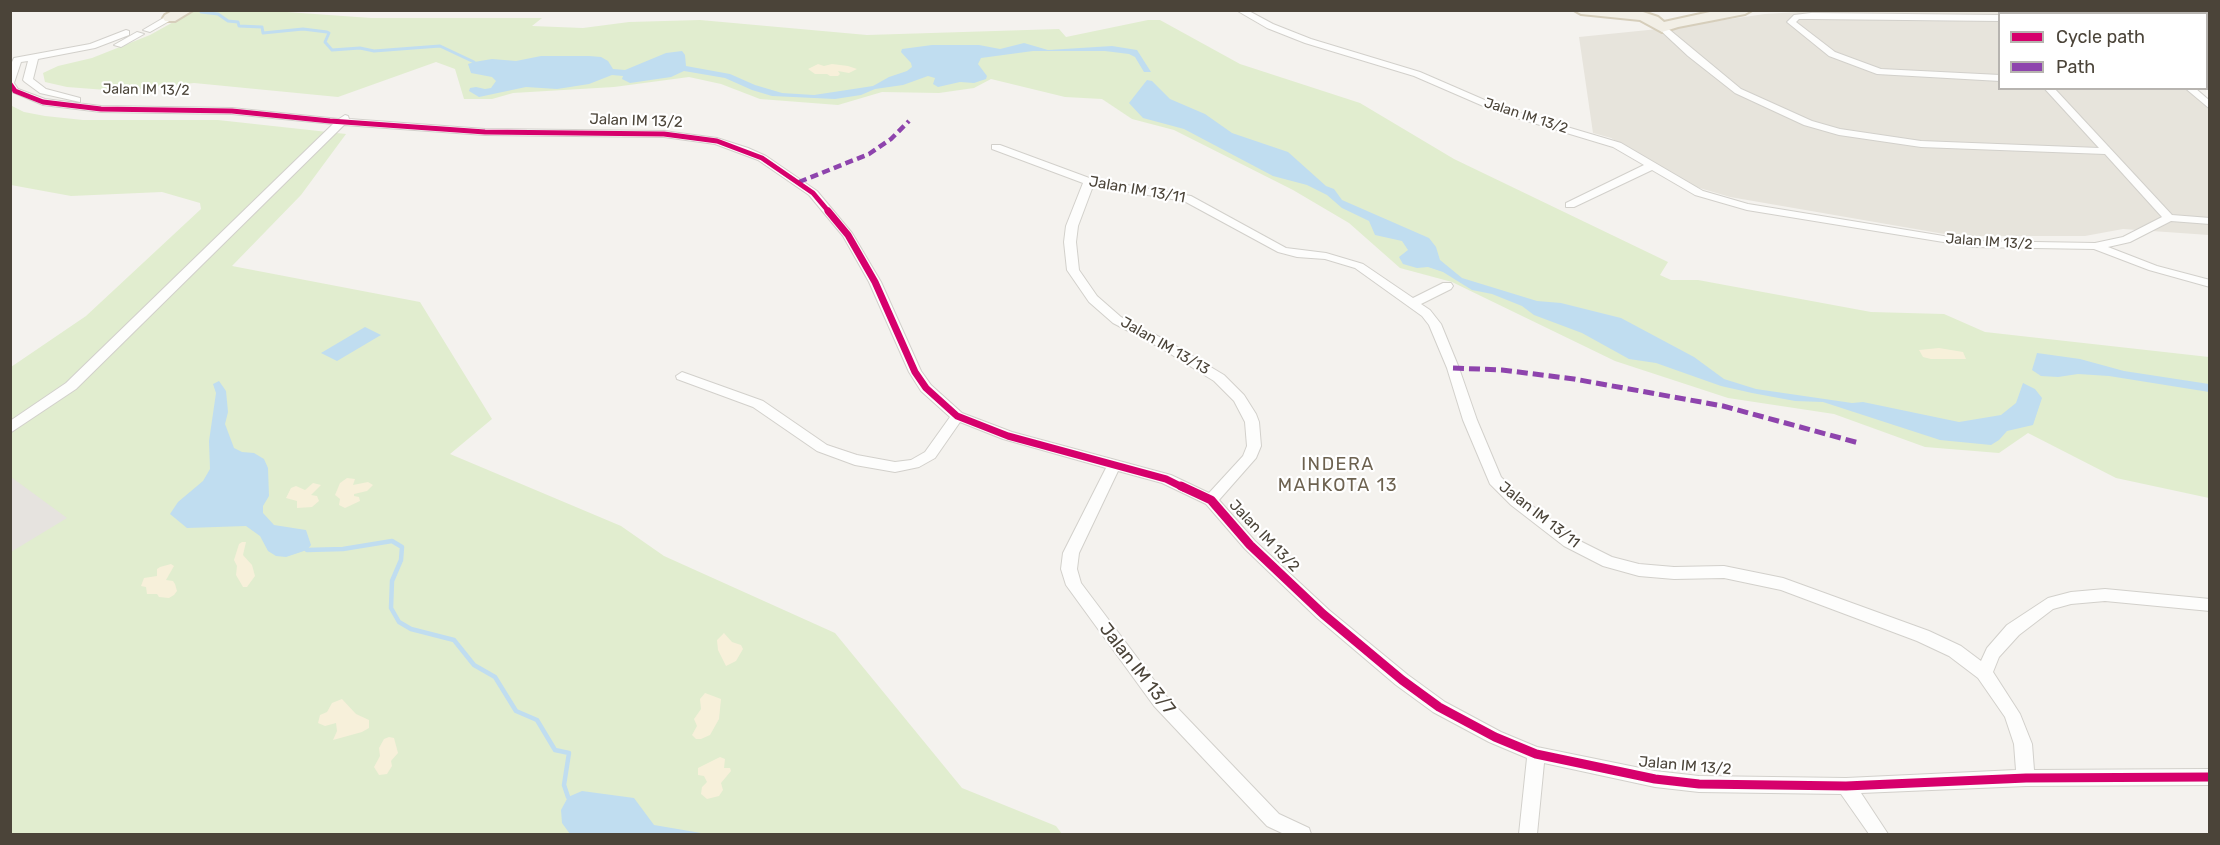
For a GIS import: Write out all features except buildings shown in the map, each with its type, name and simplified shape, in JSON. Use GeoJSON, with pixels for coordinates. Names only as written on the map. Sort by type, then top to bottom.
{"type":"FeatureCollection","features":[{"type":"Feature","properties":{"kind":"main road"},"geometry":{"type":"LineString","coordinates":[[1581,10],[1643,16],[1653,20],[1662,28],[1674,23],[1745,10]]}},
{"type":"Feature","properties":{"kind":"street","name":"Jalan IM 13/2"},"geometry":{"type":"LineString","coordinates":[[1240,10],[1308,42],[1417,74],[1509,113],[1617,145],[1680,183],[1709,197],[1795,216],[1974,244],[2095,246],[2126,240],[2169,218]]}},
{"type":"Feature","properties":{"kind":"street"},"geometry":{"type":"LineString","coordinates":[[33,61],[96,54],[171,13]]}},
{"type":"Feature","properties":{"kind":"street"},"geometry":{"type":"LineString","coordinates":[[33,61],[137,32],[171,13]]}},
{"type":"Feature","properties":{"kind":"street"},"geometry":{"type":"LineString","coordinates":[[1998,18],[1810,16],[1797,17],[1791,22],[1832,54],[1872,70],[1896,74],[1998,78]]}},
{"type":"Feature","properties":{"kind":"street"},"geometry":{"type":"LineString","coordinates":[[1662,28],[1738,91],[1808,123],[1839,132],[1921,144],[2108,151]]}},
{"type":"Feature","properties":{"kind":"street","name":"Jalan IM 13/2"},"geometry":{"type":"LineString","coordinates":[[338,119],[232,111],[132,111],[66,106],[27,97],[15,91],[10,83],[15,64],[33,61],[28,80],[43,91],[74,99],[136,105],[217,104],[338,119],[362,122],[485,132],[664,134],[717,141],[762,158],[813,193],[848,235],[875,282],[915,372],[926,388],[957,416],[1008,436],[1166,479],[1211,501],[1250,545],[1323,614],[1402,680],[1439,707],[1536,754],[1655,779],[1720,784],[1846,786],[2026,778],[2210,777]]}},
{"type":"Feature","properties":{"kind":"street"},"geometry":{"type":"LineString","coordinates":[[2050,90],[2169,218],[2210,221]]}},
{"type":"Feature","properties":{"kind":"street"},"geometry":{"type":"LineString","coordinates":[[2190,90],[2210,106]]}},
{"type":"Feature","properties":{"kind":"street"},"geometry":{"type":"LineString","coordinates":[[10,428],[71,386],[161,293],[338,119]]}},
{"type":"Feature","properties":{"kind":"street","name":"Jalan IM 13/11"},"geometry":{"type":"LineString","coordinates":[[996,147],[1089,182],[1194,200],[1282,250],[1350,262],[1426,313],[1435,324],[1453,368],[1484,459],[1495,480],[1516,501],[1569,542],[1608,562],[1640,570],[1674,573],[1724,572],[1783,584],[1923,636],[1955,651],[1984,673],[2012,714],[2023,744],[2026,778]]}},
{"type":"Feature","properties":{"kind":"street"},"geometry":{"type":"LineString","coordinates":[[1570,205],[1651,166]]}},
{"type":"Feature","properties":{"kind":"street","name":"Jalan IM 13/13"},"geometry":{"type":"LineString","coordinates":[[1089,182],[1072,226],[1070,242],[1073,270],[1084,287],[1093,299],[1117,320],[1165,345],[1219,378],[1239,398],[1252,422],[1254,446],[1249,458],[1211,501]]}},
{"type":"Feature","properties":{"kind":"street"},"geometry":{"type":"LineString","coordinates":[[2095,246],[2162,271],[2210,284]]}},
{"type":"Feature","properties":{"kind":"street"},"geometry":{"type":"LineString","coordinates":[[1412,303],[1447,286]]}},
{"type":"Feature","properties":{"kind":"street"},"geometry":{"type":"LineString","coordinates":[[682,376],[758,404],[822,448],[855,460],[895,466],[914,464],[930,455],[957,416]]}},
{"type":"Feature","properties":{"kind":"street","name":"Jalan IM 13/7"},"geometry":{"type":"LineString","coordinates":[[1114,465],[1071,553],[1070,569],[1074,585],[1160,701],[1273,820],[1302,834]]}},
{"type":"Feature","properties":{"kind":"street"},"geometry":{"type":"LineString","coordinates":[[1984,673],[1993,653],[2013,630],[2048,604],[2071,598],[2105,595],[2163,598],[2210,605]]}},
{"type":"Feature","properties":{"kind":"street"},"geometry":{"type":"LineString","coordinates":[[1528,834],[1536,754]]}},
{"type":"Feature","properties":{"kind":"street"},"geometry":{"type":"LineString","coordinates":[[1846,786],[1879,834]]}},
{"type":"Feature","properties":{"kind":"shaded area"},"geometry":{"type":"Polygon","coordinates":[[[1831,10],[2076,12],[1998,12],[1998,90],[2198,90],[2209,99],[2209,235],[2123,229],[2085,236],[1956,236],[1730,197],[1686,184],[1611,138],[1593,133],[1579,37],[1668,28],[1765,14],[1831,10]]]}},
{"type":"Feature","properties":{"kind":"shaded area"},"geometry":{"type":"Polygon","coordinates":[[[11,477],[67,518],[11,552],[11,477]]]}},
{"type":"Feature","properties":{"kind":"green space"},"geometry":{"type":"Polygon","coordinates":[[[195,10],[259,10],[371,18],[542,18],[532,26],[583,28],[629,22],[700,20],[867,35],[1059,29],[1066,37],[1148,20],[1160,20],[1240,64],[1360,103],[1454,159],[1668,262],[1660,275],[1671,280],[1698,280],[1871,312],[1944,314],[1985,332],[2209,357],[2209,498],[2116,478],[2028,433],[1999,453],[1925,447],[1834,414],[1728,398],[1615,361],[1452,282],[1400,268],[1349,223],[1293,190],[1174,130],[1132,119],[1102,99],[1065,97],[991,79],[974,88],[939,93],[882,92],[838,105],[760,99],[721,84],[689,77],[614,87],[513,93],[492,99],[464,99],[455,69],[436,62],[338,97],[194,83],[119,91],[67,87],[45,82],[43,73],[58,66],[92,58],[150,35],[195,10]]]}},
{"type":"Feature","properties":{"kind":"green space"},"geometry":{"type":"Polygon","coordinates":[[[10,105],[24,112],[83,120],[218,120],[346,134],[301,195],[232,266],[420,302],[492,419],[450,454],[621,526],[664,556],[835,633],[962,788],[1056,826],[1062,834],[11,834],[11,367],[86,316],[201,209],[200,203],[162,192],[71,196],[11,185],[10,105]]]}},
{"type":"Feature","properties":{"kind":"sand"},"geometry":{"type":"Polygon","coordinates":[[[818,64],[848,66],[857,69],[849,73],[838,71],[840,74],[838,76],[830,76],[815,74],[808,69],[818,64]]]}},
{"type":"Feature","properties":{"kind":"sand"},"geometry":{"type":"Polygon","coordinates":[[[1939,348],[1963,352],[1966,359],[1931,359],[1923,357],[1919,350],[1939,348]]]}},
{"type":"Feature","properties":{"kind":"sand"},"geometry":{"type":"Polygon","coordinates":[[[347,478],[355,479],[353,485],[368,482],[373,485],[367,491],[354,494],[359,497],[360,501],[345,508],[339,505],[340,499],[335,495],[340,483],[347,478]]]}},
{"type":"Feature","properties":{"kind":"sand"},"geometry":{"type":"Polygon","coordinates":[[[313,483],[321,485],[311,495],[317,496],[319,501],[312,507],[297,508],[297,501],[286,498],[291,488],[296,486],[305,490],[313,483]]]}},
{"type":"Feature","properties":{"kind":"sand"},"geometry":{"type":"Polygon","coordinates":[[[246,542],[243,555],[252,565],[255,576],[247,587],[243,587],[236,575],[237,566],[234,560],[239,544],[246,542]]]}},
{"type":"Feature","properties":{"kind":"sand"},"geometry":{"type":"Polygon","coordinates":[[[171,564],[174,566],[166,580],[173,581],[175,584],[177,591],[174,595],[169,598],[147,594],[146,587],[141,586],[144,578],[157,576],[157,569],[171,564]]]}},
{"type":"Feature","properties":{"kind":"sand"},"geometry":{"type":"Polygon","coordinates":[[[724,633],[743,649],[736,661],[726,666],[718,650],[717,640],[724,633]]]}},
{"type":"Feature","properties":{"kind":"sand"},"geometry":{"type":"Polygon","coordinates":[[[705,693],[721,699],[719,719],[710,735],[696,739],[692,735],[697,726],[694,719],[701,709],[700,699],[705,693]]]}},
{"type":"Feature","properties":{"kind":"sand"},"geometry":{"type":"Polygon","coordinates":[[[342,699],[356,714],[369,720],[369,728],[333,740],[337,731],[336,723],[325,726],[318,723],[320,715],[327,712],[332,703],[342,699]]]}},
{"type":"Feature","properties":{"kind":"sand"},"geometry":{"type":"Polygon","coordinates":[[[394,738],[398,753],[391,761],[392,766],[387,774],[379,775],[374,767],[380,756],[379,748],[384,739],[394,738]]]}},
{"type":"Feature","properties":{"kind":"sand"},"geometry":{"type":"Polygon","coordinates":[[[720,757],[725,759],[724,768],[730,768],[731,771],[721,783],[723,790],[719,796],[707,799],[701,794],[702,787],[707,782],[704,776],[698,775],[698,768],[720,757]]]}},
{"type":"Feature","properties":{"kind":"water"},"geometry":{"type":"Polygon","coordinates":[[[1024,43],[1048,50],[1112,46],[1137,50],[1151,72],[1144,72],[1135,57],[1129,54],[1105,51],[1033,51],[981,58],[978,64],[987,76],[986,79],[974,83],[960,82],[938,87],[933,84],[935,78],[928,76],[903,85],[835,99],[772,96],[725,78],[684,71],[671,77],[630,83],[622,79],[623,76],[612,75],[589,84],[557,89],[526,87],[479,97],[469,91],[470,88],[476,87],[491,88],[496,81],[492,77],[471,73],[468,64],[474,62],[492,59],[516,61],[541,56],[589,56],[601,57],[608,61],[613,69],[625,70],[666,53],[682,51],[685,55],[686,66],[730,74],[782,93],[814,95],[873,86],[907,71],[912,67],[901,52],[902,49],[932,45],[979,45],[1000,49],[1024,43]]]}},
{"type":"Feature","properties":{"kind":"water"},"geometry":{"type":"Polygon","coordinates":[[[1147,80],[1152,81],[1170,99],[1205,114],[1232,133],[1288,152],[1326,186],[1334,189],[1342,200],[1429,238],[1436,247],[1440,260],[1462,278],[1537,301],[1561,303],[1621,318],[1694,357],[1724,379],[1756,389],[1852,403],[1863,402],[1959,422],[2001,415],[2016,403],[2023,383],[2035,389],[2042,398],[2033,425],[2007,431],[1991,445],[1940,440],[1823,402],[1795,401],[1752,393],[1721,386],[1656,363],[1629,359],[1582,333],[1534,315],[1522,306],[1492,294],[1472,290],[1443,272],[1428,267],[1417,268],[1403,264],[1399,257],[1408,250],[1402,241],[1375,235],[1369,221],[1342,208],[1327,195],[1307,185],[1273,176],[1184,129],[1143,118],[1129,103],[1147,80]]]}},
{"type":"Feature","properties":{"kind":"water"},"geometry":{"type":"Polygon","coordinates":[[[365,327],[381,335],[337,361],[321,353],[365,327]]]}},
{"type":"Feature","properties":{"kind":"water"},"geometry":{"type":"Polygon","coordinates":[[[2037,353],[2080,359],[2124,371],[2209,384],[2209,392],[2109,376],[2078,374],[2058,377],[2041,376],[2032,370],[2037,353]]]}},
{"type":"Feature","properties":{"kind":"water"},"geometry":{"type":"Polygon","coordinates":[[[219,381],[226,391],[228,412],[225,424],[234,448],[242,452],[254,453],[264,459],[268,468],[269,496],[263,506],[263,513],[274,525],[306,530],[311,545],[307,550],[286,557],[276,556],[268,551],[260,536],[246,526],[187,528],[170,514],[178,502],[203,481],[210,469],[209,441],[216,393],[213,384],[219,381]]]}},
{"type":"Feature","properties":{"kind":"water"},"geometry":{"type":"Polygon","coordinates":[[[582,791],[634,798],[654,825],[707,834],[570,834],[562,823],[561,810],[568,797],[582,791]]]}},
{"type":"Feature","properties":{"kind":"waterway"},"geometry":{"type":"LineString","coordinates":[[201,12],[218,14],[228,21],[238,22],[239,26],[262,27],[263,33],[303,29],[327,32],[329,33],[325,42],[332,50],[360,48],[374,51],[440,46],[474,62]]}},
{"type":"Feature","properties":{"kind":"waterway"},"geometry":{"type":"LineString","coordinates":[[307,550],[343,549],[392,541],[402,547],[401,560],[392,581],[391,608],[399,622],[411,629],[454,640],[474,665],[495,677],[516,711],[537,720],[555,750],[569,753],[564,785],[568,797]]}},
{"type":"Feature","properties":{"kind":"marked path"},"geometry":{"type":"LineString","coordinates":[[799,182],[869,154],[891,139],[909,121]]}},
{"type":"Feature","properties":{"kind":"marked path"},"geometry":{"type":"LineString","coordinates":[[1453,368],[1502,370],[1574,379],[1723,406],[1859,443]]}},
{"type":"Feature","properties":{"kind":"cycle path"},"geometry":{"type":"LineString","coordinates":[[10,84],[15,91],[43,102],[101,109],[232,111],[330,121],[485,132],[664,134],[717,141],[744,150],[762,158],[813,193],[848,235],[875,282],[915,372],[926,388],[957,416],[1008,436],[1166,479],[1211,500],[1250,545],[1323,614],[1402,680],[1439,707],[1495,737],[1536,754],[1655,779],[1699,784],[1846,786],[2026,778],[2210,777]]}},
{"type":"Feature","properties":{"kind":"district","name":"INDERA MAHKOTA 13"},"geometry":{"type":"Point","coordinates":[1338,475]}}]}
